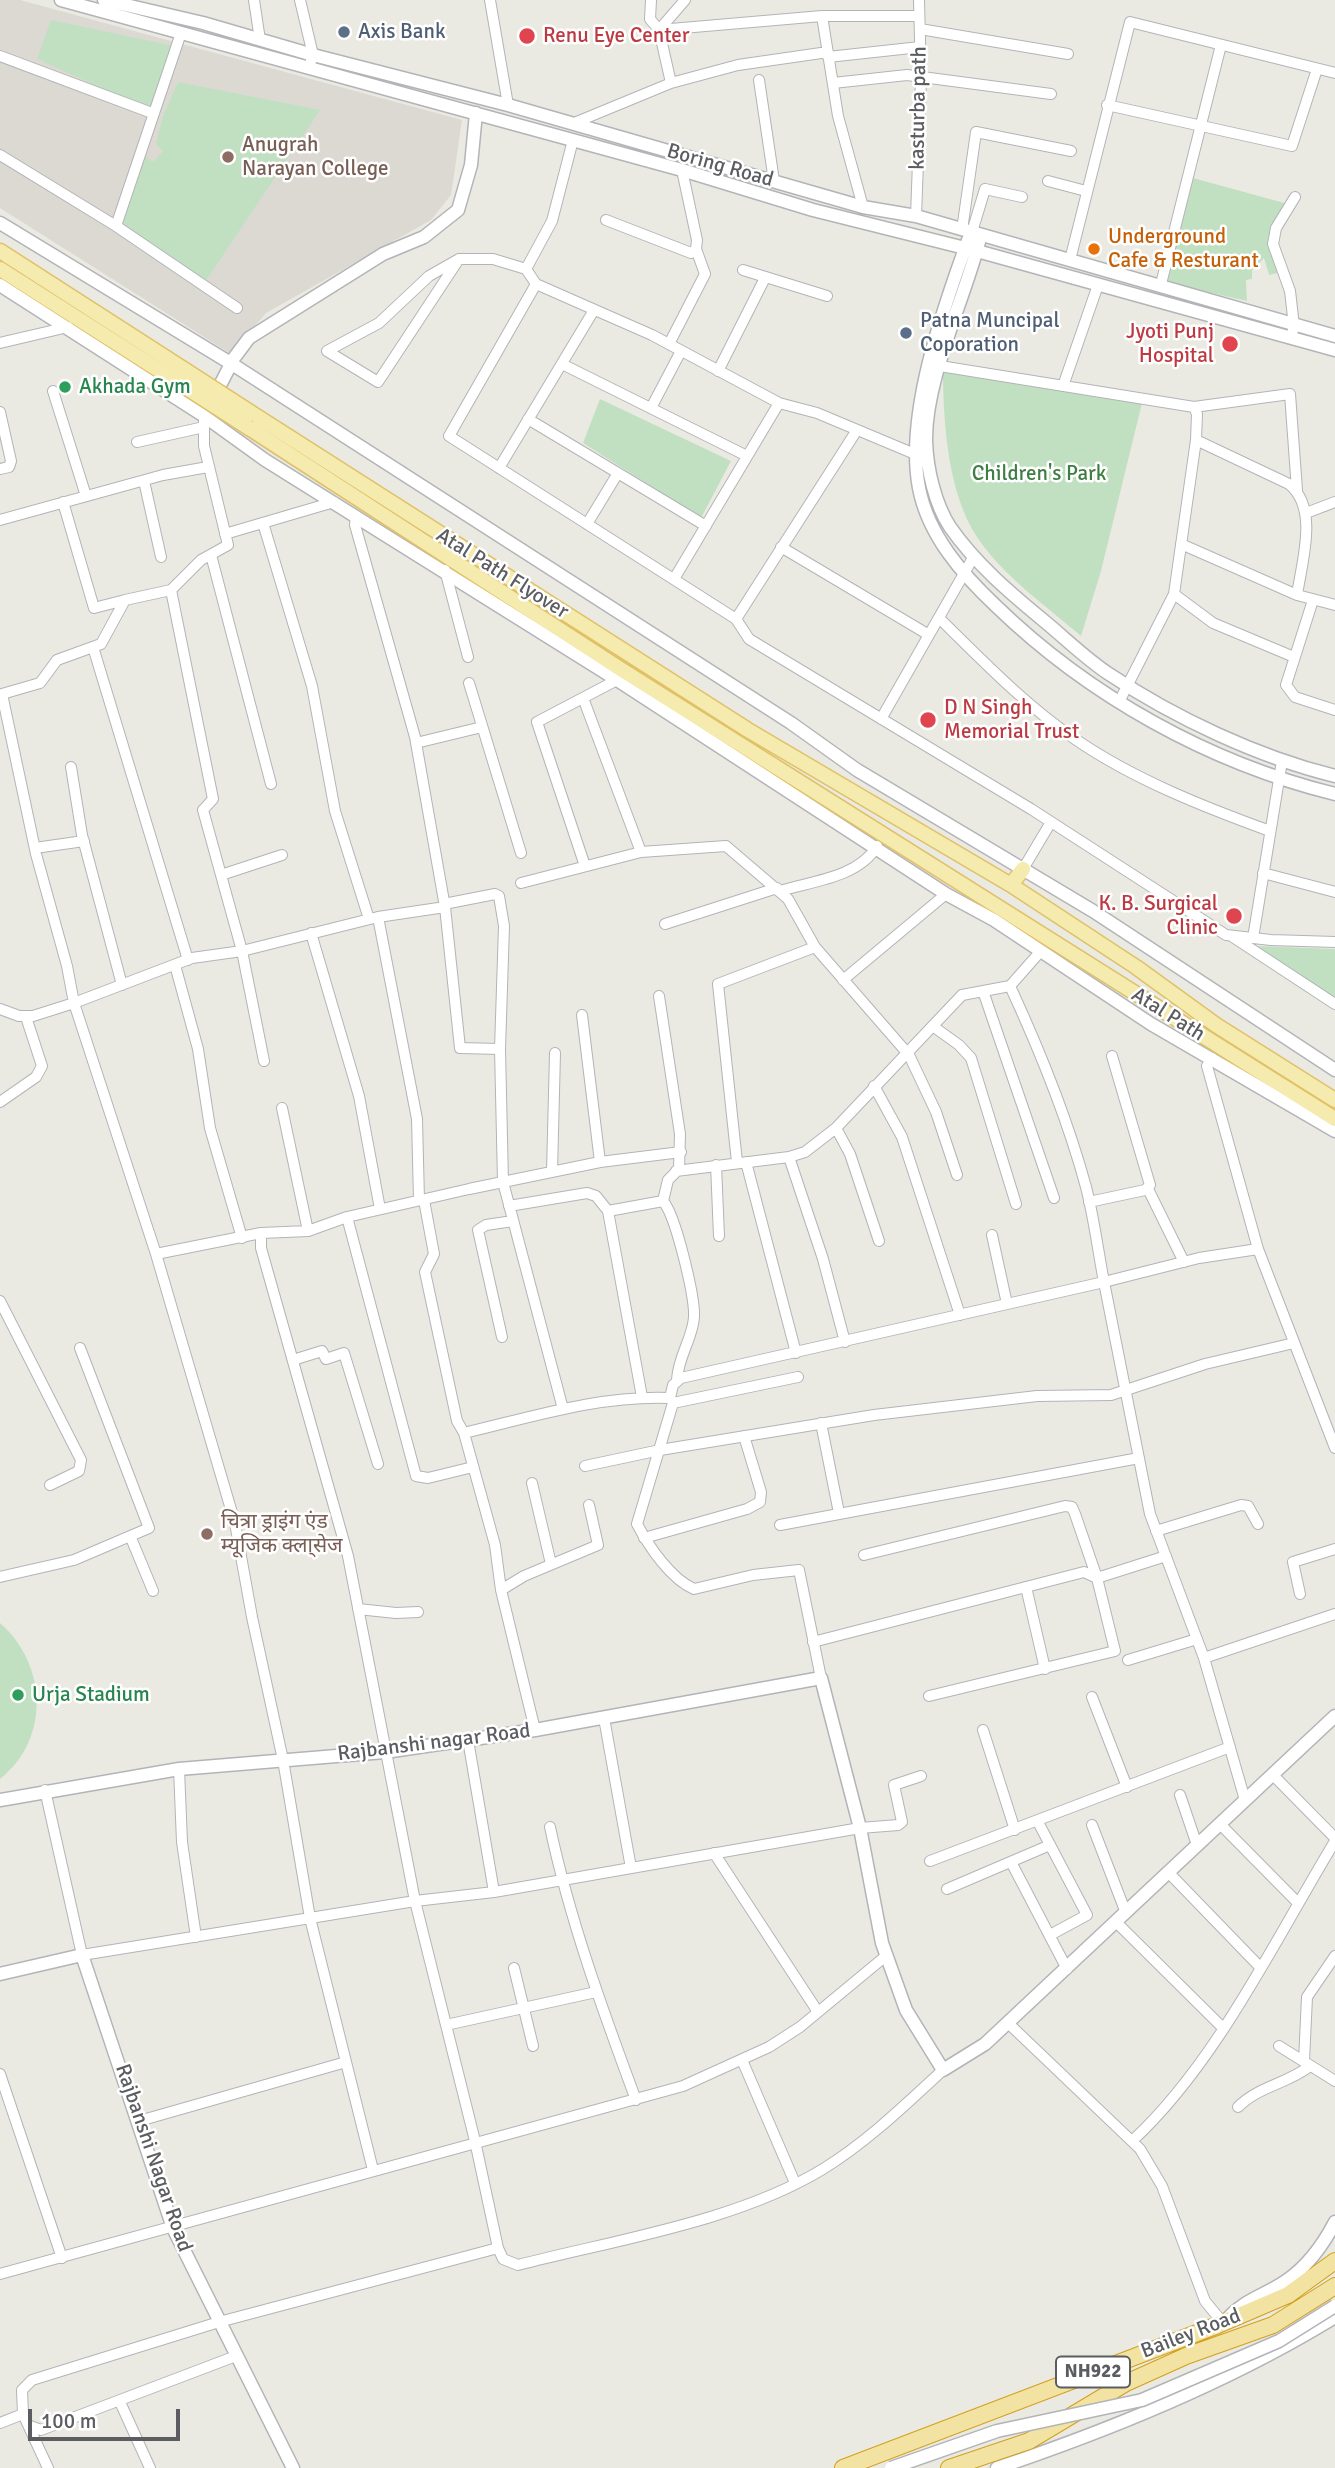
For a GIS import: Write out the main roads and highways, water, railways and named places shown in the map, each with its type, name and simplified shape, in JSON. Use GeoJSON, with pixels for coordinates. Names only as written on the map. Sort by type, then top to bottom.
{"type":"FeatureCollection","features":[{"type":"Feature","properties":{"kind":"highway","name":"Bailey Road"},"geometry":{"type":"LineString","coordinates":[[843,2468],[1223,2323],[1288,2295],[1335,2261]]}},
{"type":"Feature","properties":{"kind":"highway","name":"Bailey Road"},"geometry":{"type":"LineString","coordinates":[[948,2468],[1029,2441],[1126,2383],[1186,2356],[1273,2325],[1335,2286]]}},
{"type":"Feature","properties":{"kind":"main road","name":"Atal Path Flyover"},"geometry":{"type":"LineString","coordinates":[[0,251],[622,670],[998,915]]}},
{"type":"Feature","properties":{"kind":"main road","name":"Atal Path Flyover"},"geometry":{"type":"LineString","coordinates":[[0,269],[181,375]]}},
{"type":"Feature","properties":{"kind":"main road","name":"Atal Path Flyover"},"geometry":{"type":"LineString","coordinates":[[251,421],[748,730],[1011,885]]}},
{"type":"Feature","properties":{"kind":"main road"},"geometry":{"type":"LineString","coordinates":[[1011,885],[1023,869]]}},
{"type":"Feature","properties":{"kind":"main road","name":"Atal Path"},"geometry":{"type":"LineString","coordinates":[[1011,885],[1136,967],[1216,1026],[1335,1100]]}},
{"type":"Feature","properties":{"kind":"main road","name":"Atal Path"},"geometry":{"type":"LineString","coordinates":[[998,915],[1335,1119]]}},
{"type":"Feature","properties":{"kind":"place","name":"Axis Bank"},"geometry":{"type":"Point","coordinates":[344,32]}},
{"type":"Feature","properties":{"kind":"place","name":"Renu Eye Center"},"geometry":{"type":"Point","coordinates":[527,36]}},
{"type":"Feature","properties":{"kind":"place","name":"Anugrah Narayan College"},"geometry":{"type":"Point","coordinates":[228,157]}},
{"type":"Feature","properties":{"kind":"place","name":"Underground Cafe & Resturant"},"geometry":{"type":"Point","coordinates":[1094,249]}},
{"type":"Feature","properties":{"kind":"place","name":"Patna Muncipal Coporation"},"geometry":{"type":"Point","coordinates":[906,333]}},
{"type":"Feature","properties":{"kind":"place","name":"Jyoti Punj Hospital"},"geometry":{"type":"Point","coordinates":[1230,344]}},
{"type":"Feature","properties":{"kind":"place","name":"Akhada Gym"},"geometry":{"type":"Point","coordinates":[65,387]}},
{"type":"Feature","properties":{"kind":"place","name":"D N Singh Memorial Trust"},"geometry":{"type":"Point","coordinates":[928,720]}},
{"type":"Feature","properties":{"kind":"place","name":"K. B. Surgical Clinic"},"geometry":{"type":"Point","coordinates":[1234,916]}},
{"type":"Feature","properties":{"kind":"place","name":"चित्रा ड्राइंग एंड म्यूजिक क्ला्सेज"},"geometry":{"type":"Point","coordinates":[207,1534]}},
{"type":"Feature","properties":{"kind":"place","name":"Urja Stadium"},"geometry":{"type":"Point","coordinates":[18,1695]}},
{"type":"Feature","properties":{"kind":"park label","name":"Children's Park"},"geometry":{"type":"Point","coordinates":[1039,474]}}]}
